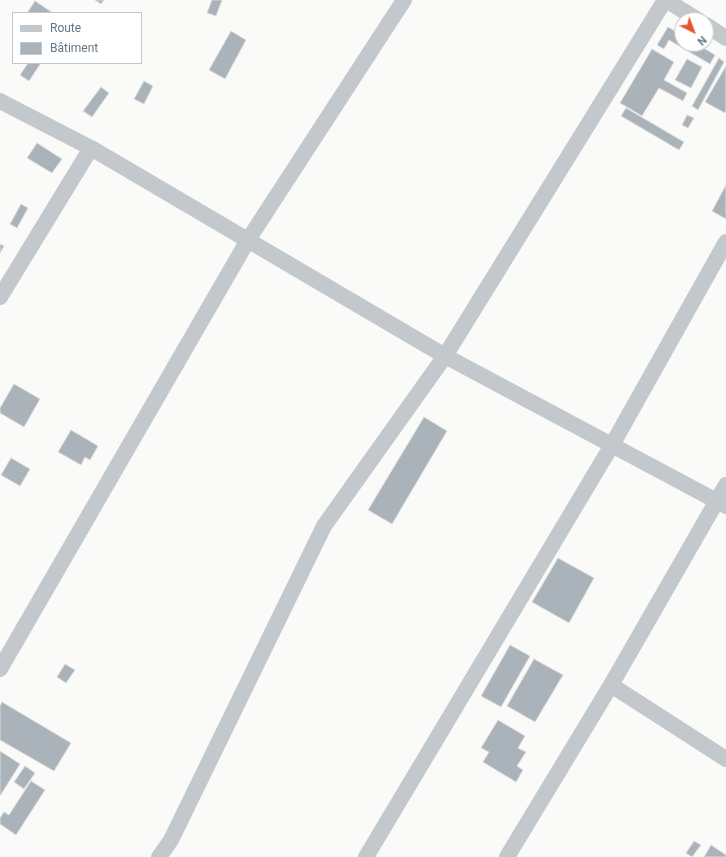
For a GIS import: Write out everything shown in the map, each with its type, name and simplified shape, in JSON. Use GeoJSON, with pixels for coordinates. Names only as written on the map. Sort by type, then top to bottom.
{"type":"FeatureCollection","features":[{"type":"Feature","properties":{"kind":"street"},"geometry":{"type":"LineString","coordinates":[[0,669],[248,240],[404,0]]}},
{"type":"Feature","properties":{"kind":"street"},"geometry":{"type":"LineString","coordinates":[[159,857],[171,840],[324,526],[445,356],[665,0],[685,12]]}},
{"type":"Feature","properties":{"kind":"street"},"geometry":{"type":"LineString","coordinates":[[714,30],[726,38]]}},
{"type":"Feature","properties":{"kind":"street"},"geometry":{"type":"LineString","coordinates":[[0,101],[91,148],[445,356],[721,504]]}},
{"type":"Feature","properties":{"kind":"street"},"geometry":{"type":"LineString","coordinates":[[0,297],[91,148]]}},
{"type":"Feature","properties":{"kind":"street"},"geometry":{"type":"LineString","coordinates":[[366,857],[612,445],[726,242]]}},
{"type":"Feature","properties":{"kind":"street"},"geometry":{"type":"LineString","coordinates":[[507,857],[721,504],[726,485]]}},
{"type":"Feature","properties":{"kind":"street"},"geometry":{"type":"LineString","coordinates":[[611,685],[726,759]]}},
{"type":"Feature","properties":{"kind":"building"},"geometry":{"type":"Polygon","coordinates":[[[95,0],[104,0],[101,4],[95,0]]]}},
{"type":"Feature","properties":{"kind":"building"},"geometry":{"type":"Polygon","coordinates":[[[212,0],[222,0],[216,16],[207,13],[212,0]]]}},
{"type":"Feature","properties":{"kind":"building"},"geometry":{"type":"Polygon","coordinates":[[[35,1],[52,12],[28,12],[35,1]]]}},
{"type":"Feature","properties":{"kind":"building"},"geometry":{"type":"Polygon","coordinates":[[[668,27],[674,30],[674,43],[669,40],[664,49],[657,45],[668,27]]]}},
{"type":"Feature","properties":{"kind":"building"},"geometry":{"type":"Polygon","coordinates":[[[231,31],[246,40],[225,79],[209,70],[231,31]]]}},
{"type":"Feature","properties":{"kind":"building"},"geometry":{"type":"Polygon","coordinates":[[[652,49],[674,62],[664,80],[687,93],[683,101],[659,88],[642,116],[620,103],[652,49]]]}},
{"type":"Feature","properties":{"kind":"building"},"geometry":{"type":"Polygon","coordinates":[[[690,52],[710,52],[715,55],[710,64],[690,52]]]}},
{"type":"Feature","properties":{"kind":"building"},"geometry":{"type":"Polygon","coordinates":[[[719,58],[724,62],[698,110],[692,106],[719,58]]]}},
{"type":"Feature","properties":{"kind":"building"},"geometry":{"type":"Polygon","coordinates":[[[687,59],[702,67],[691,88],[675,80],[687,59]]]}},
{"type":"Feature","properties":{"kind":"building"},"geometry":{"type":"Polygon","coordinates":[[[27,64],[40,64],[29,81],[20,75],[27,64]]]}},
{"type":"Feature","properties":{"kind":"building"},"geometry":{"type":"Polygon","coordinates":[[[726,66],[726,111],[725,113],[705,102],[726,66]]]}},
{"type":"Feature","properties":{"kind":"building"},"geometry":{"type":"Polygon","coordinates":[[[144,81],[153,86],[144,104],[134,99],[144,81]]]}},
{"type":"Feature","properties":{"kind":"building"},"geometry":{"type":"Polygon","coordinates":[[[101,87],[109,93],[92,117],[83,111],[101,87]]]}},
{"type":"Feature","properties":{"kind":"building"},"geometry":{"type":"Polygon","coordinates":[[[626,108],[684,142],[679,150],[621,116],[626,108]]]}},
{"type":"Feature","properties":{"kind":"building"},"geometry":{"type":"Polygon","coordinates":[[[687,115],[694,118],[688,128],[682,125],[687,115]]]}},
{"type":"Feature","properties":{"kind":"building"},"geometry":{"type":"Polygon","coordinates":[[[37,143],[62,159],[52,173],[27,158],[37,143]]]}},
{"type":"Feature","properties":{"kind":"building"},"geometry":{"type":"Polygon","coordinates":[[[726,185],[726,219],[712,211],[726,185]]]}},
{"type":"Feature","properties":{"kind":"building"},"geometry":{"type":"Polygon","coordinates":[[[21,204],[28,208],[17,228],[10,224],[21,204]]]}},
{"type":"Feature","properties":{"kind":"building"},"geometry":{"type":"Polygon","coordinates":[[[0,244],[4,246],[0,253],[0,244]]]}},
{"type":"Feature","properties":{"kind":"building"},"geometry":{"type":"Polygon","coordinates":[[[14,384],[40,399],[24,427],[0,413],[0,408],[14,384]]]}},
{"type":"Feature","properties":{"kind":"building"},"geometry":{"type":"Polygon","coordinates":[[[424,417],[447,431],[392,524],[368,510],[424,417]]]}},
{"type":"Feature","properties":{"kind":"building"},"geometry":{"type":"Polygon","coordinates":[[[71,430],[98,446],[90,460],[85,457],[81,465],[58,452],[71,430]]]}},
{"type":"Feature","properties":{"kind":"building"},"geometry":{"type":"Polygon","coordinates":[[[11,458],[30,469],[20,486],[1,475],[11,458]]]}},
{"type":"Feature","properties":{"kind":"building"},"geometry":{"type":"Polygon","coordinates":[[[558,558],[594,578],[569,623],[532,602],[558,558]]]}},
{"type":"Feature","properties":{"kind":"building"},"geometry":{"type":"Polygon","coordinates":[[[510,645],[530,656],[501,707],[481,696],[510,645]]]}},
{"type":"Feature","properties":{"kind":"building"},"geometry":{"type":"Polygon","coordinates":[[[534,659],[563,675],[535,722],[507,706],[534,659]]]}},
{"type":"Feature","properties":{"kind":"building"},"geometry":{"type":"Polygon","coordinates":[[[65,664],[75,670],[66,683],[57,677],[65,664]]]}},
{"type":"Feature","properties":{"kind":"building"},"geometry":{"type":"Polygon","coordinates":[[[2,702],[71,743],[54,771],[0,740],[0,706],[2,702]]]}},
{"type":"Feature","properties":{"kind":"building"},"geometry":{"type":"Polygon","coordinates":[[[498,720],[525,736],[518,748],[526,752],[517,766],[523,770],[516,782],[483,762],[489,752],[481,748],[498,720]]]}},
{"type":"Feature","properties":{"kind":"building"},"geometry":{"type":"Polygon","coordinates":[[[0,751],[20,764],[0,796],[0,751]]]}},
{"type":"Feature","properties":{"kind":"building"},"geometry":{"type":"Polygon","coordinates":[[[25,766],[35,773],[24,789],[14,782],[25,766]]]}},
{"type":"Feature","properties":{"kind":"building"},"geometry":{"type":"Polygon","coordinates":[[[31,781],[45,790],[16,835],[0,824],[0,818],[4,812],[9,815],[31,781]]]}},
{"type":"Feature","properties":{"kind":"building"},"geometry":{"type":"Polygon","coordinates":[[[694,841],[701,845],[692,857],[686,853],[694,841]]]}},
{"type":"Feature","properties":{"kind":"building"},"geometry":{"type":"Polygon","coordinates":[[[711,845],[726,855],[726,857],[704,857],[711,845]]]}}]}
